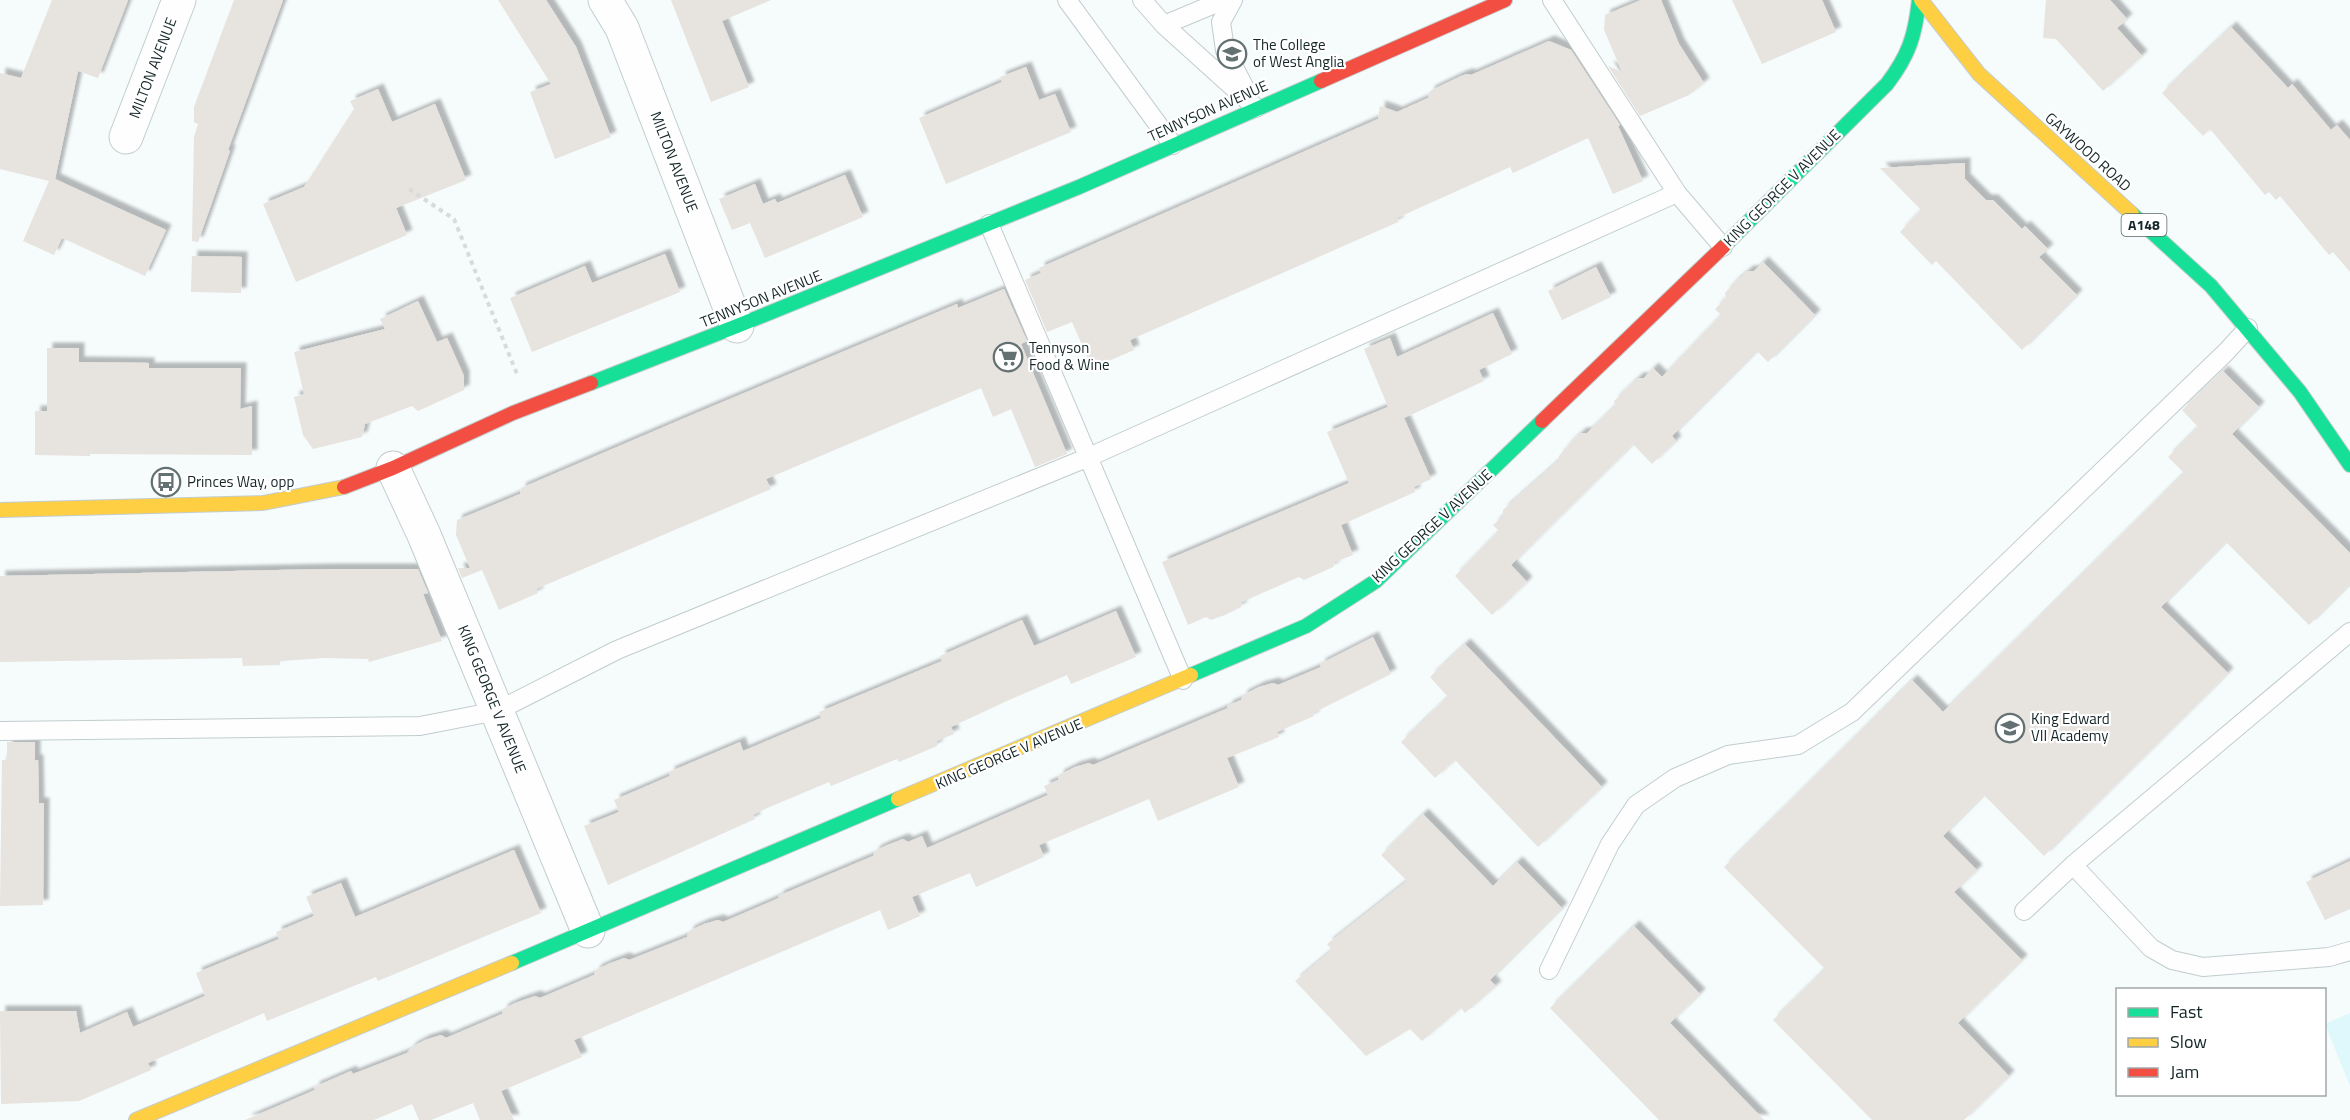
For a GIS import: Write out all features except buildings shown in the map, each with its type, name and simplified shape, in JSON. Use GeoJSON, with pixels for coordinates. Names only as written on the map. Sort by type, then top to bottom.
{"type":"FeatureCollection","features":[{"type":"Feature","properties":{"kind":"main road","name":"TENNYSON AVENUE"},"geometry":{"type":"LineString","coordinates":[[0,510],[263,503],[340,489],[393,468],[530,406],[737,326],[989,224],[1505,0]]}},
{"type":"Feature","properties":{"kind":"main road","name":"KING GEORGE V AVENUE"},"geometry":{"type":"LineString","coordinates":[[136,1120],[1183,680],[1306,626],[1376,581],[1723,247],[1887,84],[1907,58],[1914,42],[1920,0]]}},
{"type":"Feature","properties":{"kind":"main road","name":"GAYWOOD ROAD"},"geometry":{"type":"LineString","coordinates":[[1920,0],[1978,74],[2211,286],[2300,392],[2350,465]]}},
{"type":"Feature","properties":{"kind":"street","name":"MILTON AVENUE"},"geometry":{"type":"LineString","coordinates":[[126,137],[179,0]]}},
{"type":"Feature","properties":{"kind":"street","name":"MILTON AVENUE"},"geometry":{"type":"LineString","coordinates":[[605,0],[622,28],[737,326]]}},
{"type":"Feature","properties":{"kind":"street","name":"KING GEORGE V AVENUE"},"geometry":{"type":"LineString","coordinates":[[393,468],[424,535],[588,931]]}},
{"type":"Feature","properties":{"kind":"lane"},"geometry":{"type":"LineString","coordinates":[[1067,0],[1173,144]]}},
{"type":"Feature","properties":{"kind":"lane"},"geometry":{"type":"LineString","coordinates":[[1142,0],[1164,25],[1256,108]]}},
{"type":"Feature","properties":{"kind":"lane"},"geometry":{"type":"LineString","coordinates":[[1164,25],[1224,0]]}},
{"type":"Feature","properties":{"kind":"lane"},"geometry":{"type":"LineString","coordinates":[[1233,0],[1221,22],[1225,50],[1256,108]]}},
{"type":"Feature","properties":{"kind":"lane"},"geometry":{"type":"LineString","coordinates":[[1552,0],[1677,193],[1723,247]]}},
{"type":"Feature","properties":{"kind":"lane"},"geometry":{"type":"LineString","coordinates":[[0,731],[420,726],[497,711],[617,650],[1089,457],[1677,193]]}},
{"type":"Feature","properties":{"kind":"lane"},"geometry":{"type":"LineString","coordinates":[[989,224],[1183,680]]}},
{"type":"Feature","properties":{"kind":"lane"},"geometry":{"type":"LineString","coordinates":[[1549,970],[1610,844],[1636,805],[1676,778],[1728,755],[1798,745],[1852,712],[2226,352],[2248,328]]}},
{"type":"Feature","properties":{"kind":"lane"},"geometry":{"type":"LineString","coordinates":[[2024,911],[2073,865],[2350,632]]}},
{"type":"Feature","properties":{"kind":"lane"},"geometry":{"type":"LineString","coordinates":[[2073,865],[2151,948],[2172,960],[2203,967],[2329,957],[2350,951]]}},
{"type":"Feature","properties":{"kind":"path"},"geometry":{"type":"LineString","coordinates":[[409,189],[454,219],[530,406]]}},
{"type":"Feature","properties":{"kind":"shaded area"},"geometry":{"type":"Polygon","coordinates":[[[2350,1013],[2350,1086],[2326,1026],[2326,1024],[2350,1013]]]}},
{"type":"Feature","properties":{"kind":"traffic: fast"},"geometry":{"type":"LineString","coordinates":[[1723,247],[1887,84],[1901,64],[1910,45],[1919,0]]}},
{"type":"Feature","properties":{"kind":"traffic: fast"},"geometry":{"type":"LineString","coordinates":[[591,383],[1079,187],[1321,81]]}},
{"type":"Feature","properties":{"kind":"traffic: fast"},"geometry":{"type":"LineString","coordinates":[[2132,214],[2211,286],[2300,392],[2350,465]]}},
{"type":"Feature","properties":{"kind":"traffic: fast"},"geometry":{"type":"LineString","coordinates":[[1191,675],[1306,626],[1376,581],[1542,421]]}},
{"type":"Feature","properties":{"kind":"traffic: fast"},"geometry":{"type":"LineString","coordinates":[[512,963],[898,799]]}},
{"type":"Feature","properties":{"kind":"traffic: slow"},"geometry":{"type":"LineString","coordinates":[[1921,0],[1979,74],[2132,214]]}},
{"type":"Feature","properties":{"kind":"traffic: slow"},"geometry":{"type":"LineString","coordinates":[[0,510],[263,503],[344,487]]}},
{"type":"Feature","properties":{"kind":"traffic: slow"},"geometry":{"type":"LineString","coordinates":[[898,799],[1191,675]]}},
{"type":"Feature","properties":{"kind":"traffic: slow"},"geometry":{"type":"LineString","coordinates":[[136,1120],[512,963]]}},
{"type":"Feature","properties":{"kind":"traffic: jam"},"geometry":{"type":"LineString","coordinates":[[1321,81],[1505,0]]}},
{"type":"Feature","properties":{"kind":"traffic: jam"},"geometry":{"type":"LineString","coordinates":[[1542,421],[1723,247]]}},
{"type":"Feature","properties":{"kind":"traffic: jam"},"geometry":{"type":"LineString","coordinates":[[344,487],[393,468],[513,413],[591,383]]}},
{"type":"Feature","properties":{"kind":"place","name":"The College of West Anglia"},"geometry":{"type":"Point","coordinates":[1232,54]}},
{"type":"Feature","properties":{"kind":"place","name":"Tennyson Food & Wine"},"geometry":{"type":"Point","coordinates":[1008,357]}},
{"type":"Feature","properties":{"kind":"place","name":"Princes Way, opp"},"geometry":{"type":"Point","coordinates":[166,482]}},
{"type":"Feature","properties":{"kind":"place","name":"King Edward VII Academy"},"geometry":{"type":"Point","coordinates":[2010,728]}}]}
